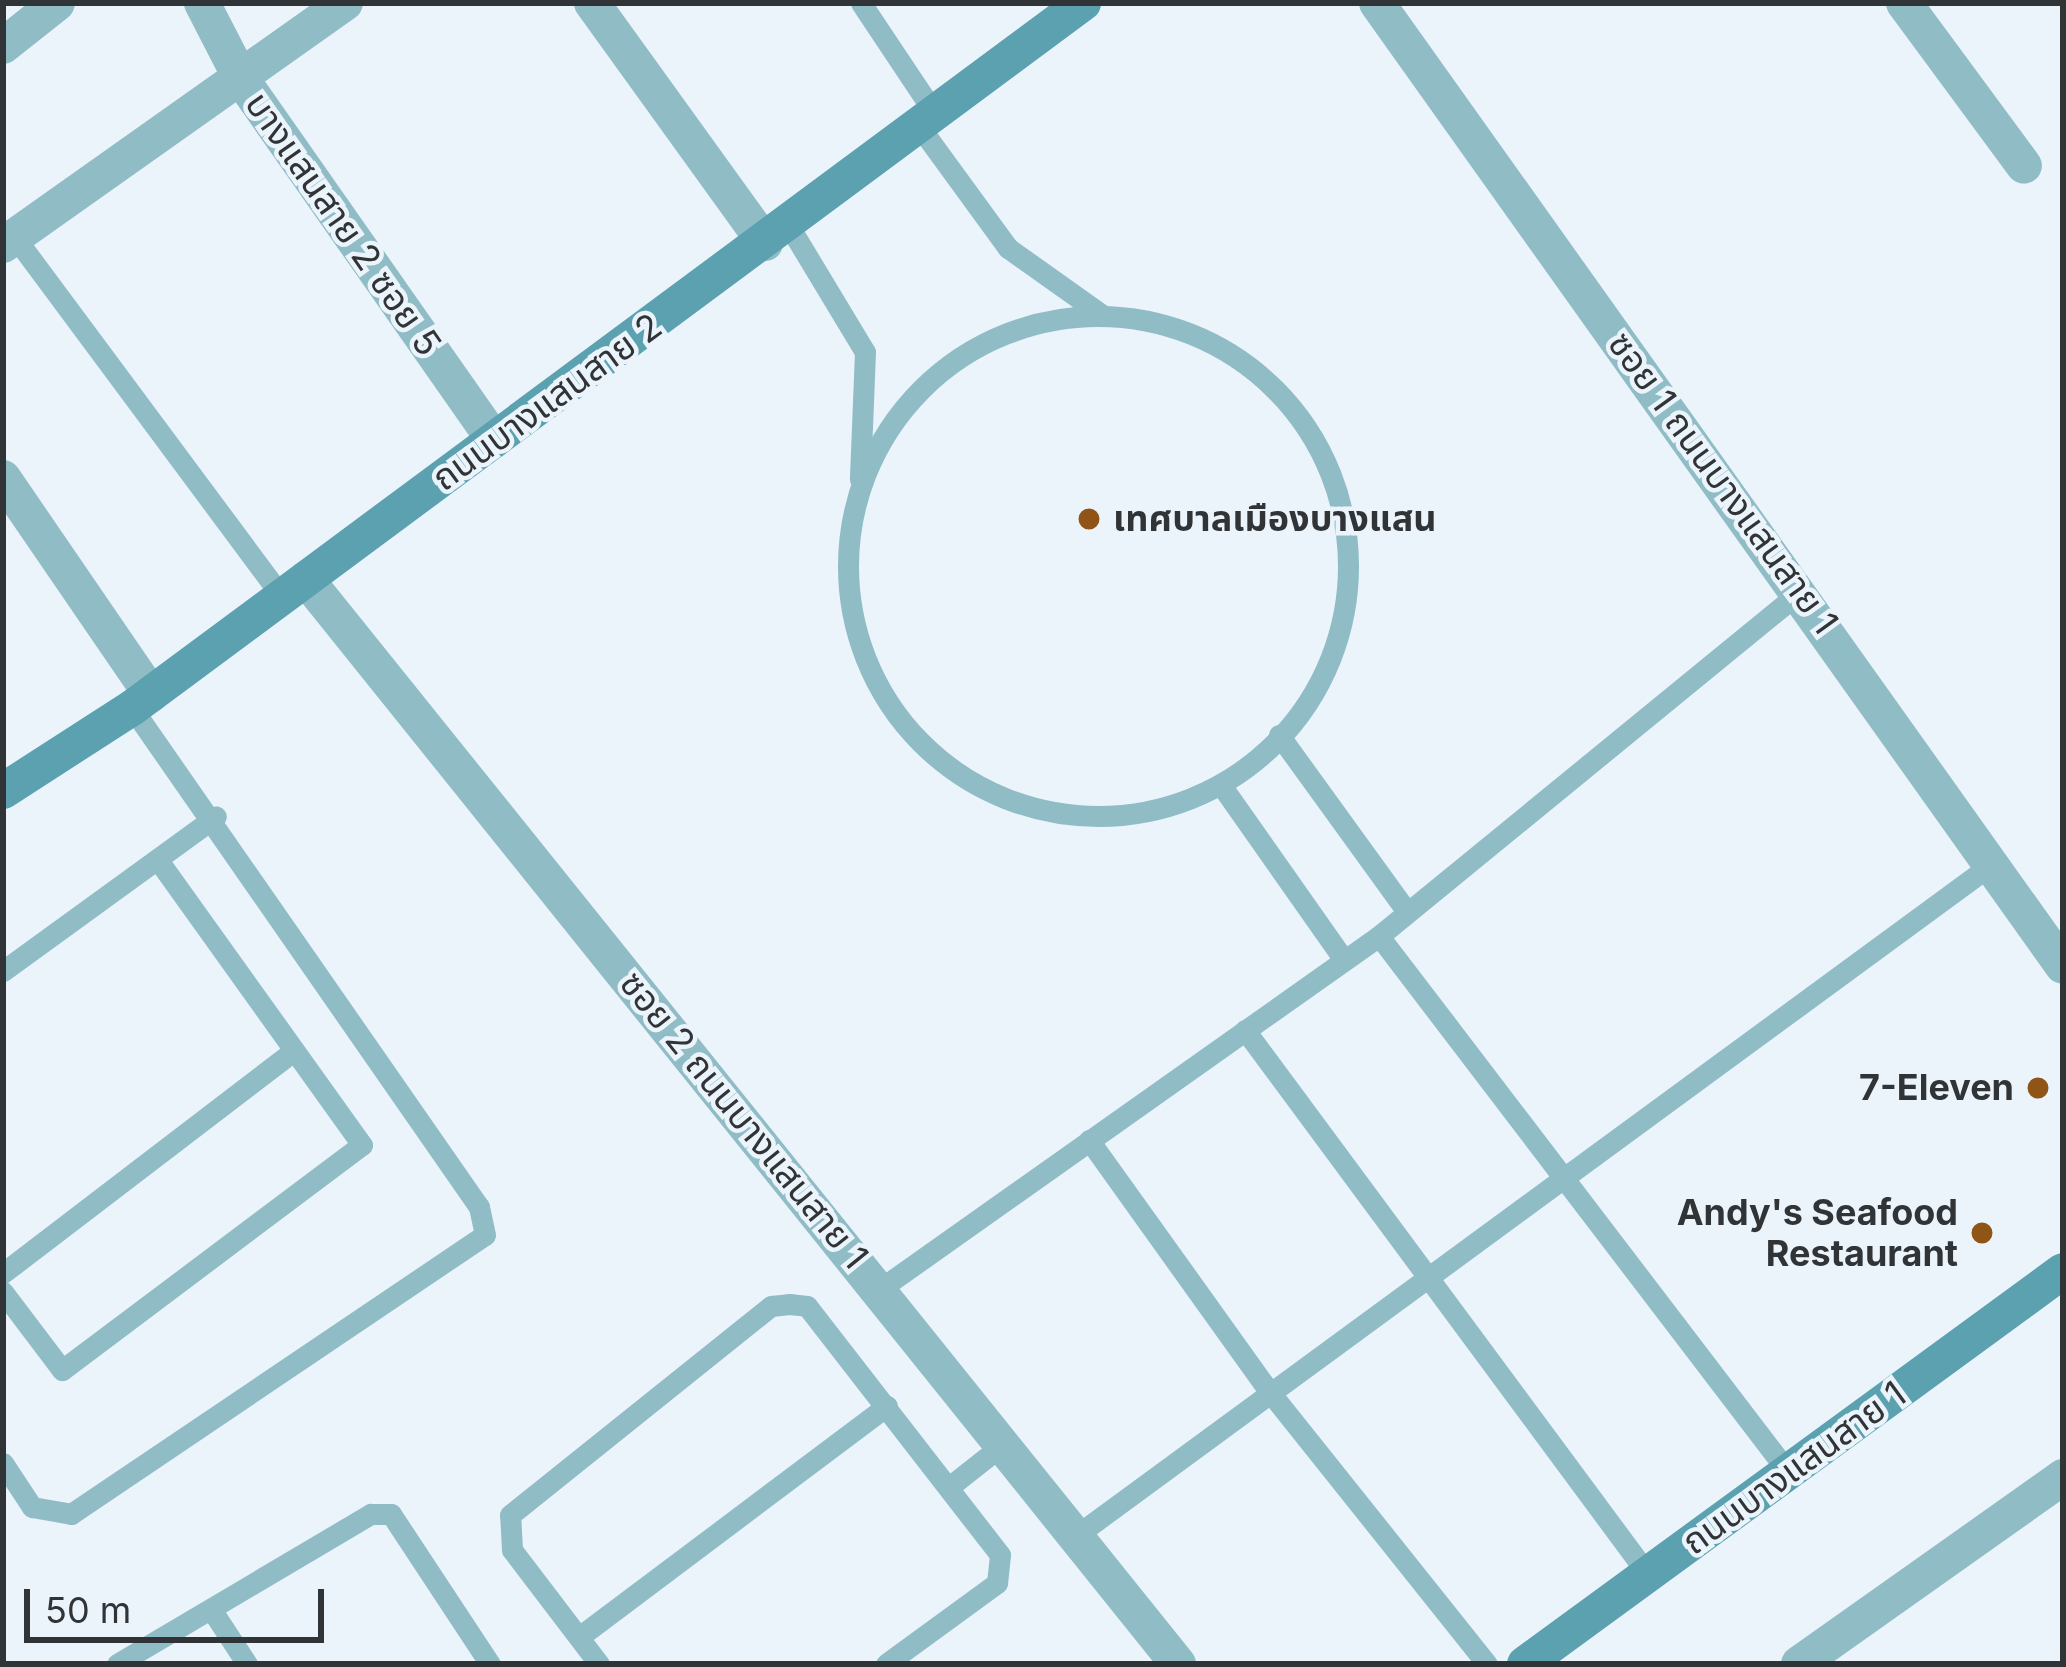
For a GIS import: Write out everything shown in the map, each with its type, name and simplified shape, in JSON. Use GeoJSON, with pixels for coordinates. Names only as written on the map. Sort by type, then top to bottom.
{"type":"FeatureCollection","features":[{"type":"Feature","properties":{"kind":"main road","name":"ถนนบางแสนสาย 2"},"geometry":{"type":"LineString","coordinates":[[3,791],[142,701],[777,235],[1084,3]]}},
{"type":"Feature","properties":{"kind":"main road","name":"ถนนบางแสนสาย 1"},"geometry":{"type":"LineString","coordinates":[[1526,1664],[2063,1271]]}},
{"type":"Feature","properties":{"kind":"street"},"geometry":{"type":"LineString","coordinates":[[3,46],[57,3]]}},
{"type":"Feature","properties":{"kind":"street","name":"บางแสนสาย 2 ซอย 5"},"geometry":{"type":"LineString","coordinates":[[202,3],[240,77],[494,440]]}},
{"type":"Feature","properties":{"kind":"street"},"geometry":{"type":"LineString","coordinates":[[8,240],[345,3]]}},
{"type":"Feature","properties":{"kind":"street"},"geometry":{"type":"LineString","coordinates":[[592,3],[777,235]]}},
{"type":"Feature","properties":{"kind":"street","name":"ซอย 1 ถนนบางแสนสาย 1"},"geometry":{"type":"LineString","coordinates":[[1377,3],[1802,591],[2063,966]]}},
{"type":"Feature","properties":{"kind":"street"},"geometry":{"type":"LineString","coordinates":[[1904,3],[2024,166]]}},
{"type":"Feature","properties":{"kind":"street"},"geometry":{"type":"LineString","coordinates":[[3,478],[142,701]]}},
{"type":"Feature","properties":{"kind":"street","name":"ซอย 2 ถนนบางแสนสาย 1"},"geometry":{"type":"LineString","coordinates":[[294,588],[1081,1532],[1178,1664]]}},
{"type":"Feature","properties":{"kind":"street"},"geometry":{"type":"LineString","coordinates":[[1798,1664],[2063,1477]]}},
{"type":"Feature","properties":{"kind":"lane"},"geometry":{"type":"LineString","coordinates":[[861,3],[927,120],[1008,248],[1101,314]]}},
{"type":"Feature","properties":{"kind":"lane"},"geometry":{"type":"LineString","coordinates":[[777,235],[865,352],[860,486],[846,572],[867,668],[915,741],[1000,801],[1085,820],[1221,785],[1303,714],[1347,610],[1346,521],[1331,471],[1284,396],[1233,353],[1152,320],[1101,314],[1015,328],[960,356],[896,416],[860,486]]}},
{"type":"Feature","properties":{"kind":"lane"},"geometry":{"type":"LineString","coordinates":[[8,240],[294,588]]}},
{"type":"Feature","properties":{"kind":"lane"},"geometry":{"type":"LineString","coordinates":[[880,1289],[1379,936],[1802,591]]}},
{"type":"Feature","properties":{"kind":"lane"},"geometry":{"type":"LineString","coordinates":[[3,1463],[32,1507],[71,1514],[485,1235],[479,1207],[142,701]]}},
{"type":"Feature","properties":{"kind":"lane"},"geometry":{"type":"LineString","coordinates":[[1280,735],[1407,913]]}},
{"type":"Feature","properties":{"kind":"lane"},"geometry":{"type":"LineString","coordinates":[[1221,785],[1345,960]]}},
{"type":"Feature","properties":{"kind":"lane"},"geometry":{"type":"LineString","coordinates":[[3,971],[216,816]]}},
{"type":"Feature","properties":{"kind":"lane"},"geometry":{"type":"LineString","coordinates":[[3,1292],[62,1370],[362,1145],[158,860]]}},
{"type":"Feature","properties":{"kind":"lane"},"geometry":{"type":"LineString","coordinates":[[1081,1532],[1424,1271],[1559,1180],[1992,864]]}},
{"type":"Feature","properties":{"kind":"lane"},"geometry":{"type":"LineString","coordinates":[[1379,936],[1559,1180],[1788,1472]]}},
{"type":"Feature","properties":{"kind":"lane"},"geometry":{"type":"LineString","coordinates":[[1246,1030],[1648,1576]]}},
{"type":"Feature","properties":{"kind":"lane"},"geometry":{"type":"LineString","coordinates":[[3,1273],[293,1051]]}},
{"type":"Feature","properties":{"kind":"lane"},"geometry":{"type":"LineString","coordinates":[[1089,1140],[1269,1391],[1487,1664]]}},
{"type":"Feature","properties":{"kind":"lane"},"geometry":{"type":"LineString","coordinates":[[599,1664],[512,1550],[510,1515],[771,1306],[807,1306],[1000,1555],[997,1583],[886,1664]]}},
{"type":"Feature","properties":{"kind":"lane"},"geometry":{"type":"LineString","coordinates":[[579,1637],[887,1406]]}},
{"type":"Feature","properties":{"kind":"lane"},"geometry":{"type":"LineString","coordinates":[[949,1487],[1005,1443]]}},
{"type":"Feature","properties":{"kind":"lane"},"geometry":{"type":"LineString","coordinates":[[117,1664],[371,1514],[391,1514],[490,1664]]}},
{"type":"Feature","properties":{"kind":"lane"},"geometry":{"type":"LineString","coordinates":[[212,1609],[247,1664]]}},
{"type":"Feature","properties":{"kind":"place","name":"เทศบาลเมืองบางแสน"},"geometry":{"type":"Point","coordinates":[1089,519]}},
{"type":"Feature","properties":{"kind":"place","name":"7-Eleven"},"geometry":{"type":"Point","coordinates":[2038,1088]}},
{"type":"Feature","properties":{"kind":"place","name":"Andy's Seafood Restaurant"},"geometry":{"type":"Point","coordinates":[1982,1233]}}]}
